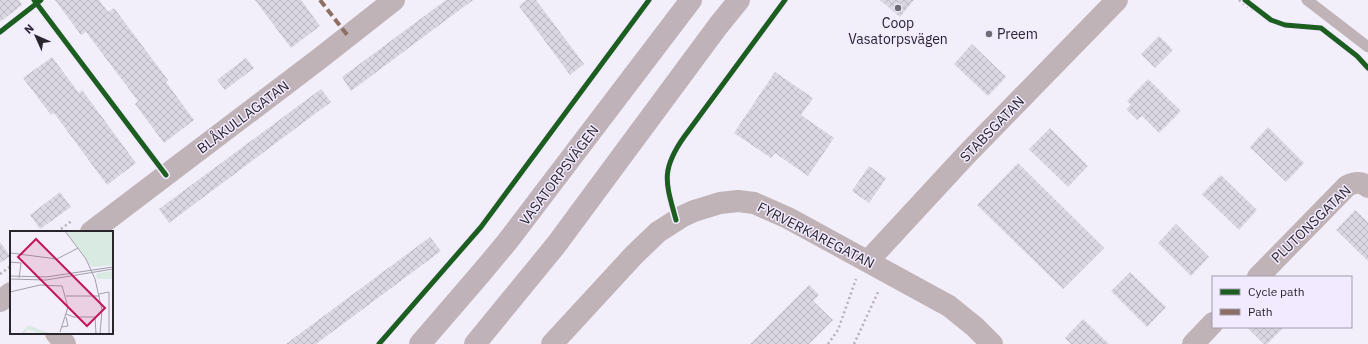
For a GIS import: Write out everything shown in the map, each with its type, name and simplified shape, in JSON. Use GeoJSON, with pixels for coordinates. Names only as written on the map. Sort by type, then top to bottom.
{"type":"FeatureCollection","features":[{"type":"Feature","properties":{"kind":"main road","name":"VASATORPSVÄGEN"},"geometry":{"type":"LineString","coordinates":[[420,344],[507,242],[691,0]]}},
{"type":"Feature","properties":{"kind":"main road"},"geometry":{"type":"LineString","coordinates":[[475,344],[556,245],[718,26],[739,0]]}},
{"type":"Feature","properties":{"kind":"street","name":"BLÅKULLAGATAN"},"geometry":{"type":"LineString","coordinates":[[92,231],[314,63],[394,0]]}},
{"type":"Feature","properties":{"kind":"street","name":"STABSGATAN"},"geometry":{"type":"LineString","coordinates":[[866,260],[1117,0]]}},
{"type":"Feature","properties":{"kind":"street","name":"PLUTONSGATAN"},"geometry":{"type":"LineString","coordinates":[[1259,276],[1347,186],[1356,182],[1361,182],[1368,187]]}},
{"type":"Feature","properties":{"kind":"street","name":"FYRVERKAREGATAN"},"geometry":{"type":"LineString","coordinates":[[552,344],[652,236],[683,216],[720,203],[738,201],[754,203],[788,218],[949,306],[976,327],[992,344]]}},
{"type":"Feature","properties":{"kind":"street"},"geometry":{"type":"LineString","coordinates":[[0,301],[10,294]]}},
{"type":"Feature","properties":{"kind":"street"},"geometry":{"type":"LineString","coordinates":[[1193,344],[1212,324]]}},
{"type":"Feature","properties":{"kind":"street"},"geometry":{"type":"LineString","coordinates":[[57,334],[65,344]]}},
{"type":"Feature","properties":{"kind":"lane"},"geometry":{"type":"LineString","coordinates":[[718,26],[730,0]]}},
{"type":"Feature","properties":{"kind":"lane"},"geometry":{"type":"LineString","coordinates":[[1307,0],[1368,47]]}},
{"type":"Feature","properties":{"kind":"path"},"geometry":{"type":"LineString","coordinates":[[1239,0],[1254,11],[1257,8]]}},
{"type":"Feature","properties":{"kind":"path"},"geometry":{"type":"LineString","coordinates":[[828,344],[838,330],[866,260]]}},
{"type":"Feature","properties":{"kind":"path"},"geometry":{"type":"LineString","coordinates":[[0,274],[10,267]]}},
{"type":"Feature","properties":{"kind":"path"},"geometry":{"type":"LineString","coordinates":[[854,344],[887,272]]}},
{"type":"Feature","properties":{"kind":"building"},"geometry":{"type":"Polygon","coordinates":[[[0,0],[19,0],[22,5],[0,22],[0,0]]]}},
{"type":"Feature","properties":{"kind":"building"},"geometry":{"type":"Polygon","coordinates":[[[55,0],[99,0],[108,12],[114,8],[168,80],[166,82],[194,120],[164,143],[135,104],[138,101],[86,32],[81,35],[55,0]]]}},
{"type":"Feature","properties":{"kind":"building"},"geometry":{"type":"Polygon","coordinates":[[[255,0],[301,0],[320,26],[291,48],[255,0]]]}},
{"type":"Feature","properties":{"kind":"building"},"geometry":{"type":"Polygon","coordinates":[[[446,0],[473,0],[351,91],[342,77],[446,0]]]}},
{"type":"Feature","properties":{"kind":"building"},"geometry":{"type":"Polygon","coordinates":[[[526,0],[536,0],[584,64],[570,75],[519,6],[526,0]]]}},
{"type":"Feature","properties":{"kind":"building","name":"Coop Vasatorpsvägen"},"geometry":{"type":"Polygon","coordinates":[[[880,0],[914,0],[900,17],[880,0]]]}},
{"type":"Feature","properties":{"kind":"building"},"geometry":{"type":"Polygon","coordinates":[[[1159,36],[1173,50],[1155,68],[1141,54],[1159,36]]]}},
{"type":"Feature","properties":{"kind":"building"},"geometry":{"type":"Polygon","coordinates":[[[972,44],[1006,77],[988,96],[954,64],[972,44]]]}},
{"type":"Feature","properties":{"kind":"building"},"geometry":{"type":"Polygon","coordinates":[[[52,57],[79,93],[82,90],[136,163],[107,185],[54,113],[51,115],[23,78],[52,57]]]}},
{"type":"Feature","properties":{"kind":"building"},"geometry":{"type":"Polygon","coordinates":[[[246,58],[254,68],[225,90],[217,80],[246,58]]]}},
{"type":"Feature","properties":{"kind":"building"},"geometry":{"type":"Polygon","coordinates":[[[775,72],[813,98],[801,115],[834,138],[808,176],[775,153],[771,158],[734,133],[775,72]]]}},
{"type":"Feature","properties":{"kind":"building"},"geometry":{"type":"Polygon","coordinates":[[[1148,79],[1181,111],[1159,133],[1142,116],[1137,120],[1126,109],[1131,105],[1127,101],[1148,79]]]}},
{"type":"Feature","properties":{"kind":"building"},"geometry":{"type":"Polygon","coordinates":[[[321,89],[331,102],[169,223],[159,209],[321,89]]]}},
{"type":"Feature","properties":{"kind":"building"},"geometry":{"type":"Polygon","coordinates":[[[1268,127],[1304,163],[1286,182],[1250,147],[1268,127]]]}},
{"type":"Feature","properties":{"kind":"building"},"geometry":{"type":"Polygon","coordinates":[[[1050,128],[1088,166],[1068,187],[1029,149],[1050,128]]]}},
{"type":"Feature","properties":{"kind":"building"},"geometry":{"type":"Polygon","coordinates":[[[1018,163],[1104,248],[1063,289],[977,205],[1018,163]]]}},
{"type":"Feature","properties":{"kind":"building"},"geometry":{"type":"Polygon","coordinates":[[[869,166],[886,178],[869,203],[852,191],[869,166]]]}},
{"type":"Feature","properties":{"kind":"building"},"geometry":{"type":"Polygon","coordinates":[[[1221,175],[1257,210],[1239,230],[1202,194],[1221,175]]]}},
{"type":"Feature","properties":{"kind":"building"},"geometry":{"type":"Polygon","coordinates":[[[60,192],[71,207],[40,229],[30,215],[60,192]]]}},
{"type":"Feature","properties":{"kind":"building"},"geometry":{"type":"Polygon","coordinates":[[[1355,210],[1368,222],[1368,261],[1336,230],[1355,210]]]}},
{"type":"Feature","properties":{"kind":"building"},"geometry":{"type":"Polygon","coordinates":[[[1176,224],[1209,257],[1191,276],[1158,243],[1176,224]]]}},
{"type":"Feature","properties":{"kind":"building"},"geometry":{"type":"Polygon","coordinates":[[[430,237],[441,251],[316,344],[286,344],[430,237]]]}},
{"type":"Feature","properties":{"kind":"building"},"geometry":{"type":"Polygon","coordinates":[[[0,242],[10,256],[0,263],[0,242]]]}},
{"type":"Feature","properties":{"kind":"building"},"geometry":{"type":"Polygon","coordinates":[[[1130,272],[1166,307],[1147,327],[1111,291],[1130,272]]]}},
{"type":"Feature","properties":{"kind":"building"},"geometry":{"type":"Polygon","coordinates":[[[809,285],[819,295],[813,301],[833,320],[809,344],[750,344],[809,285]]]}},
{"type":"Feature","properties":{"kind":"building"},"geometry":{"type":"Polygon","coordinates":[[[1083,319],[1109,344],[1071,344],[1065,338],[1083,319]]]}},
{"type":"Feature","properties":{"kind":"building"},"geometry":{"type":"Polygon","coordinates":[[[1248,328],[1283,328],[1267,344],[1264,344],[1248,328]]]}},
{"type":"Feature","properties":{"kind":"marked path"},"geometry":{"type":"LineString","coordinates":[[320,0],[348,36]]}},
{"type":"Feature","properties":{"kind":"cycle path"},"geometry":{"type":"LineString","coordinates":[[34,0],[166,175]]}},
{"type":"Feature","properties":{"kind":"cycle path"},"geometry":{"type":"LineString","coordinates":[[0,32],[41,0]]}},
{"type":"Feature","properties":{"kind":"cycle path"},"geometry":{"type":"LineString","coordinates":[[379,344],[481,227],[649,0]]}},
{"type":"Feature","properties":{"kind":"cycle path"},"geometry":{"type":"LineString","coordinates":[[676,220],[667,177],[671,159],[684,137],[785,0]]}},
{"type":"Feature","properties":{"kind":"cycle path"},"geometry":{"type":"LineString","coordinates":[[1245,0],[1271,20],[1285,25],[1321,28],[1357,56],[1368,68]]}},
{"type":"Feature","properties":{"kind":"place","name":"Coop Vasatorpsvägen"},"geometry":{"type":"Point","coordinates":[898,8]}},
{"type":"Feature","properties":{"kind":"place","name":"Preem"},"geometry":{"type":"Point","coordinates":[989,34]}}]}
